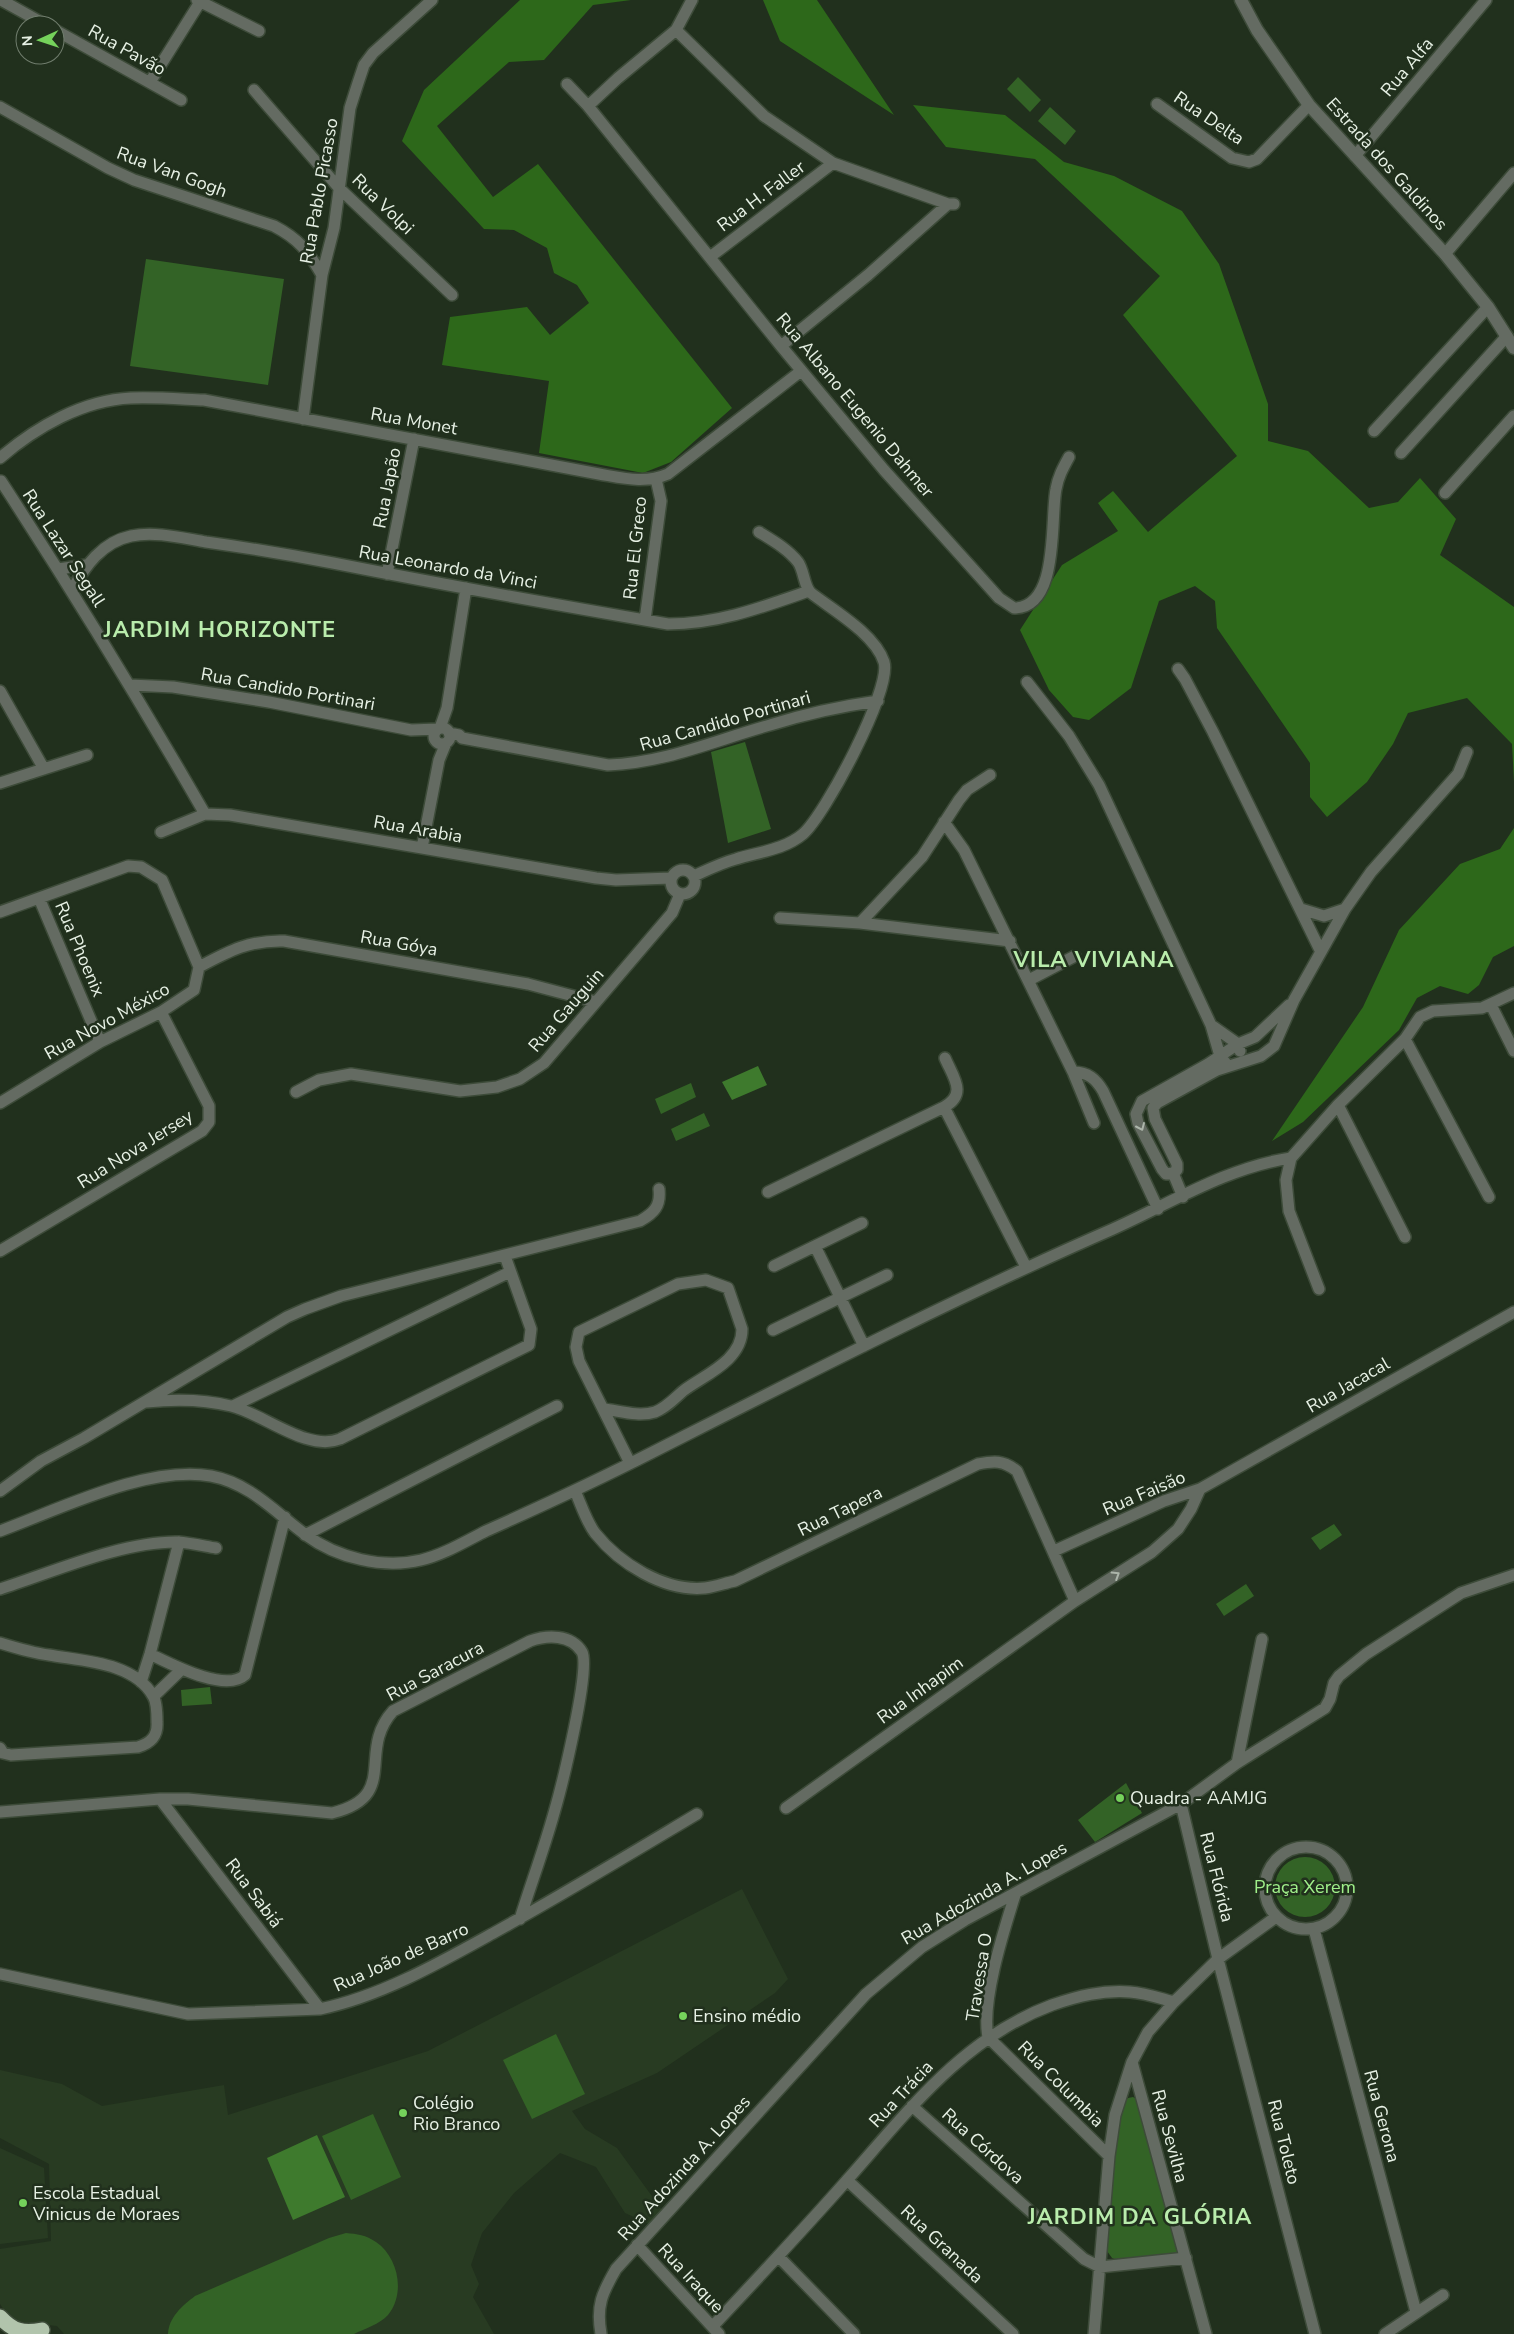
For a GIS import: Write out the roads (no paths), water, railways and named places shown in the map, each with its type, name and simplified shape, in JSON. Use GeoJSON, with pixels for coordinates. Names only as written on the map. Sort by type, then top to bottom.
{"type":"FeatureCollection","features":[{"type":"Feature","properties":{"kind":"highway"},"geometry":{"type":"LineString","coordinates":[[0,2317],[16,2331],[42,2330]]}},
{"type":"Feature","properties":{"kind":"street"},"geometry":{"type":"LineString","coordinates":[[1,0],[28,15]]}},
{"type":"Feature","properties":{"kind":"street","name":"Rua Pablo Picasso"},"geometry":{"type":"LineString","coordinates":[[303,419],[322,275],[334,228],[350,108],[364,65],[374,53],[432,0]]}},
{"type":"Feature","properties":{"kind":"street"},"geometry":{"type":"LineString","coordinates":[[588,106],[618,78],[676,30],[692,0]]}},
{"type":"Feature","properties":{"kind":"street","name":"Estrada dos Galdinos"},"geometry":{"type":"LineString","coordinates":[[1241,0],[1257,30],[1309,105],[1445,254],[1488,307],[1514,348]]}},
{"type":"Feature","properties":{"kind":"street","name":"Rua Alfa"},"geometry":{"type":"LineString","coordinates":[[1355,156],[1486,0]]}},
{"type":"Feature","properties":{"kind":"street"},"geometry":{"type":"LineString","coordinates":[[150,82],[199,1],[259,31]]}},
{"type":"Feature","properties":{"kind":"street"},"geometry":{"type":"LineString","coordinates":[[676,30],[764,116],[833,164],[952,204],[781,346]]}},
{"type":"Feature","properties":{"kind":"street","name":"Rua Pavão"},"geometry":{"type":"LineString","coordinates":[[65,35],[181,100]]}},
{"type":"Feature","properties":{"kind":"street","name":"Rua Albano Eugenio Dahmer"},"geometry":{"type":"LineString","coordinates":[[567,84],[588,106],[801,371],[896,484],[999,598],[1014,608],[1030,606],[1046,578],[1052,544],[1055,490],[1060,474],[1069,458]]}},
{"type":"Feature","properties":{"kind":"street","name":"Rua Volpi"},"geometry":{"type":"LineString","coordinates":[[254,90],[339,188],[452,295]]}},
{"type":"Feature","properties":{"kind":"street","name":"Rua Delta"},"geometry":{"type":"LineString","coordinates":[[1157,104],[1232,158],[1249,162],[1257,159],[1309,105]]}},
{"type":"Feature","properties":{"kind":"street","name":"Rua Van Gogh"},"geometry":{"type":"LineString","coordinates":[[0,107],[108,168],[134,180],[281,229],[294,236],[322,275]]}},
{"type":"Feature","properties":{"kind":"street","name":"Rua H. Faller"},"geometry":{"type":"LineString","coordinates":[[710,257],[833,164]]}},
{"type":"Feature","properties":{"kind":"street"},"geometry":{"type":"LineString","coordinates":[[1445,254],[1514,173]]}},
{"type":"Feature","properties":{"kind":"street"},"geometry":{"type":"LineString","coordinates":[[1374,431],[1488,307]]}},
{"type":"Feature","properties":{"kind":"street"},"geometry":{"type":"LineString","coordinates":[[1402,453],[1507,336]]}},
{"type":"Feature","properties":{"kind":"street"},"geometry":{"type":"LineString","coordinates":[[656,480],[668,474],[801,371]]}},
{"type":"Feature","properties":{"kind":"street","name":"Rua Monet"},"geometry":{"type":"LineString","coordinates":[[0,458],[30,434],[78,410],[129,398],[204,400],[599,474],[656,480]]}},
{"type":"Feature","properties":{"kind":"street"},"geometry":{"type":"LineString","coordinates":[[1445,493],[1514,416]]}},
{"type":"Feature","properties":{"kind":"street","name":"Rua Japão"},"geometry":{"type":"LineString","coordinates":[[387,574],[414,439]]}},
{"type":"Feature","properties":{"kind":"street","name":"Rua El Greco"},"geometry":{"type":"LineString","coordinates":[[645,620],[661,501],[656,480]]}},
{"type":"Feature","properties":{"kind":"street","name":"Rua Lazar Segall"},"geometry":{"type":"LineString","coordinates":[[1,482],[72,590],[142,704],[205,814]]}},
{"type":"Feature","properties":{"kind":"street"},"geometry":{"type":"LineString","coordinates":[[759,532],[774,540],[798,562],[809,591]]}},
{"type":"Feature","properties":{"kind":"street","name":"Rua Leonardo da Vinci"},"geometry":{"type":"LineString","coordinates":[[72,590],[86,565],[97,553],[115,542],[130,536],[159,535],[272,551],[387,574],[668,624],[709,621],[743,613],[809,591]]}},
{"type":"Feature","properties":{"kind":"street"},"geometry":{"type":"LineString","coordinates":[[58,569],[86,565]]}},
{"type":"Feature","properties":{"kind":"street"},"geometry":{"type":"LineString","coordinates":[[422,848],[443,736],[449,715],[446,708],[466,588]]}},
{"type":"Feature","properties":{"kind":"street","name":"Rua Arabia"},"geometry":{"type":"LineString","coordinates":[[161,832],[205,814],[262,819],[616,880],[671,878],[675,872],[681,869],[690,872],[694,876],[734,859],[774,849],[803,834],[834,790],[878,701],[886,669],[876,648],[828,604],[809,591]]}},
{"type":"Feature","properties":{"kind":"street"},"geometry":{"type":"LineString","coordinates":[[1178,669],[1213,732],[1320,950]]}},
{"type":"Feature","properties":{"kind":"street"},"geometry":{"type":"LineString","coordinates":[[1027,682],[1069,736],[1099,785],[1211,1025],[1224,1061]]}},
{"type":"Feature","properties":{"kind":"street","name":"Rua Candido Portinari"},"geometry":{"type":"LineString","coordinates":[[130,685],[142,684],[173,687],[269,702],[443,736],[459,735],[462,738],[608,765],[641,763],[669,757],[771,724],[855,704],[878,701]]}},
{"type":"Feature","properties":{"kind":"street"},"geometry":{"type":"LineString","coordinates":[[142,704],[159,687]]}},
{"type":"Feature","properties":{"kind":"street"},"geometry":{"type":"LineString","coordinates":[[0,691],[44,769]]}},
{"type":"Feature","properties":{"kind":"street"},"geometry":{"type":"LineString","coordinates":[[1294,1000],[1255,1037],[1238,1044],[1224,1061],[1157,1103],[1154,1108],[1155,1119],[1177,1164],[1177,1170],[1173,1174],[1166,1174],[1138,1123],[1137,1110],[1142,1101],[1224,1061],[1260,1056],[1274,1046],[1294,1000],[1320,950],[1345,909],[1371,872],[1458,774],[1467,752]]}},
{"type":"Feature","properties":{"kind":"street"},"geometry":{"type":"LineString","coordinates":[[0,783],[87,755]]}},
{"type":"Feature","properties":{"kind":"street"},"geometry":{"type":"LineString","coordinates":[[860,923],[922,858],[944,822],[967,790],[990,775]]}},
{"type":"Feature","properties":{"kind":"street"},"geometry":{"type":"LineString","coordinates":[[944,822],[955,834],[964,850],[1010,941],[1073,1072],[1094,1123]]}},
{"type":"Feature","properties":{"kind":"street"},"geometry":{"type":"LineString","coordinates":[[0,912],[128,866],[141,867],[151,871],[162,880],[199,967]]}},
{"type":"Feature","properties":{"kind":"street"},"geometry":{"type":"LineString","coordinates":[[671,878],[672,888],[680,894],[687,893],[692,889],[695,884],[694,876]]}},
{"type":"Feature","properties":{"kind":"street","name":"Rua Gauguin"},"geometry":{"type":"LineString","coordinates":[[296,1092],[325,1078],[351,1074],[460,1091],[497,1087],[520,1079],[544,1063],[672,914],[680,894]]}},
{"type":"Feature","properties":{"kind":"street","name":"Rua Phoenix"},"geometry":{"type":"LineString","coordinates":[[39,898],[100,1042]]}},
{"type":"Feature","properties":{"kind":"street"},"geometry":{"type":"LineString","coordinates":[[1301,909],[1324,916],[1345,909]]}},
{"type":"Feature","properties":{"kind":"street"},"geometry":{"type":"LineString","coordinates":[[780,918],[860,923],[1010,941]]}},
{"type":"Feature","properties":{"kind":"street","name":"Rua Góya"},"geometry":{"type":"LineString","coordinates":[[199,967],[244,945],[262,940],[284,941],[528,984],[596,1002]]}},
{"type":"Feature","properties":{"kind":"street"},"geometry":{"type":"LineString","coordinates":[[1029,980],[1075,956]]}},
{"type":"Feature","properties":{"kind":"street","name":"Rua Novo México"},"geometry":{"type":"LineString","coordinates":[[0,1103],[100,1042],[161,1012],[194,990],[199,967]]}},
{"type":"Feature","properties":{"kind":"street"},"geometry":{"type":"LineString","coordinates":[[1319,1289],[1289,1211],[1286,1180],[1291,1158],[1338,1105],[1405,1039],[1420,1017],[1428,1012],[1470,1010],[1491,1005],[1514,993]]}},
{"type":"Feature","properties":{"kind":"street"},"geometry":{"type":"LineString","coordinates":[[1491,1005],[1514,1051]]}},
{"type":"Feature","properties":{"kind":"street","name":"Rua Nova Jersey"},"geometry":{"type":"LineString","coordinates":[[0,1251],[202,1131],[209,1122],[209,1106],[161,1012]]}},
{"type":"Feature","properties":{"kind":"street"},"geometry":{"type":"LineString","coordinates":[[1211,1025],[1238,1044],[1242,1060]]}},
{"type":"Feature","properties":{"kind":"street"},"geometry":{"type":"LineString","coordinates":[[1269,1025],[1272,1030],[1274,1046]]}},
{"type":"Feature","properties":{"kind":"street"},"geometry":{"type":"LineString","coordinates":[[1405,1039],[1489,1197]]}},
{"type":"Feature","properties":{"kind":"street"},"geometry":{"type":"LineString","coordinates":[[768,1192],[952,1102],[957,1096],[958,1086],[946,1058]]}},
{"type":"Feature","properties":{"kind":"street"},"geometry":{"type":"LineString","coordinates":[[1073,1072],[1084,1072],[1091,1076],[1104,1091],[1158,1209]]}},
{"type":"Feature","properties":{"kind":"street"},"geometry":{"type":"LineString","coordinates":[[1338,1105],[1405,1237]]}},
{"type":"Feature","properties":{"kind":"street"},"geometry":{"type":"LineString","coordinates":[[944,1107],[1026,1267]]}},
{"type":"Feature","properties":{"kind":"street"},"geometry":{"type":"LineString","coordinates":[[1159,1163],[1174,1155]]}},
{"type":"Feature","properties":{"kind":"street"},"geometry":{"type":"LineString","coordinates":[[0,1531],[118,1487],[158,1478],[191,1474],[214,1477],[238,1486],[261,1498],[326,1549],[363,1560],[382,1562],[423,1560],[575,1491],[1026,1267],[1158,1209],[1240,1170],[1291,1158]]}},
{"type":"Feature","properties":{"kind":"street"},"geometry":{"type":"LineString","coordinates":[[1173,1174],[1183,1197]]}},
{"type":"Feature","properties":{"kind":"street"},"geometry":{"type":"LineString","coordinates":[[0,1491],[31,1466],[272,1326],[305,1309],[341,1296],[640,1221],[651,1215],[657,1207],[660,1200],[659,1189]]}},
{"type":"Feature","properties":{"kind":"street"},"geometry":{"type":"LineString","coordinates":[[774,1266],[862,1223]]}},
{"type":"Feature","properties":{"kind":"street"},"geometry":{"type":"LineString","coordinates":[[815,1246],[864,1346]]}},
{"type":"Feature","properties":{"kind":"street"},"geometry":{"type":"LineString","coordinates":[[142,1402],[186,1400],[233,1406],[315,1442],[331,1442],[510,1356],[529,1345],[531,1329],[505,1256]]}},
{"type":"Feature","properties":{"kind":"street"},"geometry":{"type":"LineString","coordinates":[[233,1406],[510,1272]]}},
{"type":"Feature","properties":{"kind":"street"},"geometry":{"type":"LineString","coordinates":[[773,1330],[887,1274]]}},
{"type":"Feature","properties":{"kind":"street"},"geometry":{"type":"LineString","coordinates":[[604,1409],[640,1414],[654,1412],[716,1371],[741,1343],[742,1337],[742,1329],[728,1288],[706,1280],[678,1284],[579,1332],[576,1347],[579,1360],[630,1463]]}},
{"type":"Feature","properties":{"kind":"street","name":"Rua Jacacal"},"geometry":{"type":"LineString","coordinates":[[1200,1489],[1514,1312]]}},
{"type":"Feature","properties":{"kind":"street"},"geometry":{"type":"LineString","coordinates":[[305,1534],[557,1406]]}},
{"type":"Feature","properties":{"kind":"street","name":"Rua Tapera"},"geometry":{"type":"LineString","coordinates":[[575,1491],[594,1531],[617,1557],[648,1576],[675,1585],[704,1588],[735,1581],[978,1464],[995,1460],[1008,1463],[1017,1471],[1075,1601]]}},
{"type":"Feature","properties":{"kind":"street","name":"Rua Faisão"},"geometry":{"type":"LineString","coordinates":[[1054,1551],[1177,1496],[1200,1489]]}},
{"type":"Feature","properties":{"kind":"street","name":"Rua Faisão"},"geometry":{"type":"LineString","coordinates":[[1075,1601],[1166,1541],[1178,1529],[1191,1509],[1200,1489]]}},
{"type":"Feature","properties":{"kind":"street"},"geometry":{"type":"LineString","coordinates":[[150,1654],[182,1670],[228,1682],[238,1681],[245,1675],[285,1517]]}},
{"type":"Feature","properties":{"kind":"street"},"geometry":{"type":"LineString","coordinates":[[0,1589],[121,1549],[179,1542],[216,1548]]}},
{"type":"Feature","properties":{"kind":"street"},"geometry":{"type":"LineString","coordinates":[[141,1682],[179,1542]]}},
{"type":"Feature","properties":{"kind":"street","name":"Rua Adozinda A. Lopes"},"geometry":{"type":"LineString","coordinates":[[601,2334],[598,2306],[604,2290],[616,2269],[866,1994],[922,1947],[965,1920],[1015,1895],[1181,1804],[1237,1763],[1296,1724],[1325,1708],[1330,1699],[1334,1683],[1339,1676],[1366,1654],[1461,1593],[1514,1576]]}},
{"type":"Feature","properties":{"kind":"street","name":"Rua Inhapim"},"geometry":{"type":"LineString","coordinates":[[786,1808],[1075,1601]]}},
{"type":"Feature","properties":{"kind":"street","name":"Rua Saracura"},"geometry":{"type":"LineString","coordinates":[[0,1812],[160,1798],[332,1813],[348,1809],[362,1801],[370,1792],[374,1778],[376,1743],[379,1730],[393,1710],[530,1641],[551,1637],[564,1639],[576,1645],[583,1653],[585,1666],[555,1812],[520,1919]]}},
{"type":"Feature","properties":{"kind":"street"},"geometry":{"type":"LineString","coordinates":[[1237,1763],[1262,1639]]}},
{"type":"Feature","properties":{"kind":"street"},"geometry":{"type":"LineString","coordinates":[[0,1643],[48,1655],[90,1660],[114,1667],[141,1682],[154,1696],[157,1728],[151,1741],[138,1747],[11,1755],[3,1753],[0,1748]]}},
{"type":"Feature","properties":{"kind":"street"},"geometry":{"type":"LineString","coordinates":[[154,1696],[182,1670]]}},
{"type":"Feature","properties":{"kind":"street","name":"Rua Sabiá"},"geometry":{"type":"LineString","coordinates":[[160,1798],[320,2009]]}},
{"type":"Feature","properties":{"kind":"street","name":"Rua Flórida"},"geometry":{"type":"LineString","coordinates":[[1181,1804],[1218,1959]]}},
{"type":"Feature","properties":{"kind":"street","name":"Rua João de Barro"},"geometry":{"type":"LineString","coordinates":[[0,1974],[188,2014],[320,2009],[360,1998],[448,1959],[520,1919],[697,1814]]}},
{"type":"Feature","properties":{"kind":"street"},"geometry":{"type":"LineString","coordinates":[[1305,1846],[1319,1848],[1331,1854],[1340,1864],[1346,1877],[1348,1890],[1344,1904],[1337,1916],[1327,1924],[1314,1929],[1300,1929],[1287,1925],[1276,1917],[1269,1906],[1265,1892],[1266,1878],[1271,1866],[1280,1856],[1292,1849],[1305,1846]]}},
{"type":"Feature","properties":{"kind":"street","name":"Travessa O"},"geometry":{"type":"LineString","coordinates":[[988,2037],[986,2023],[999,1945],[1015,1895]]}},
{"type":"Feature","properties":{"kind":"street"},"geometry":{"type":"LineString","coordinates":[[1094,2334],[1109,2156],[1116,2115],[1132,2062],[1148,2032],[1174,2002],[1218,1959],[1276,1917]]}},
{"type":"Feature","properties":{"kind":"street","name":"Rua Gerona"},"geometry":{"type":"LineString","coordinates":[[1314,1929],[1416,2312]]}},
{"type":"Feature","properties":{"kind":"street","name":"Rua Toleto"},"geometry":{"type":"LineString","coordinates":[[1218,1959],[1315,2334]]}},
{"type":"Feature","properties":{"kind":"street","name":"Rua Trácia"},"geometry":{"type":"LineString","coordinates":[[716,2330],[778,2256],[912,2106],[953,2065],[988,2037],[1041,2009],[1075,1997],[1095,1993],[1130,1992],[1174,2002]]}},
{"type":"Feature","properties":{"kind":"street","name":"Rua Columbia"},"geometry":{"type":"LineString","coordinates":[[988,2037],[1109,2156]]}},
{"type":"Feature","properties":{"kind":"street","name":"Rua Sevilha"},"geometry":{"type":"LineString","coordinates":[[1132,2062],[1206,2334]]}},
{"type":"Feature","properties":{"kind":"street","name":"Rua Córdova"},"geometry":{"type":"LineString","coordinates":[[912,2106],[1072,2249],[1084,2259],[1100,2268]]}},
{"type":"Feature","properties":{"kind":"street","name":"Rua Granada"},"geometry":{"type":"LineString","coordinates":[[847,2180],[1013,2334]]}},
{"type":"Feature","properties":{"kind":"street","name":"Rua Iraque"},"geometry":{"type":"LineString","coordinates":[[637,2245],[716,2330]]}},
{"type":"Feature","properties":{"kind":"street"},"geometry":{"type":"LineString","coordinates":[[778,2256],[854,2334]]}},
{"type":"Feature","properties":{"kind":"street"},"geometry":{"type":"LineString","coordinates":[[1100,2268],[1186,2258]]}},
{"type":"Feature","properties":{"kind":"street"},"geometry":{"type":"LineString","coordinates":[[1385,2334],[1443,2295]]}},
{"type":"Feature","properties":{"kind":"place","name":"Quadra - AAMJG"},"geometry":{"type":"Point","coordinates":[1120,1798]}},
{"type":"Feature","properties":{"kind":"place","name":"Ensino médio"},"geometry":{"type":"Point","coordinates":[683,2016]}},
{"type":"Feature","properties":{"kind":"place","name":"Colégio Rio Branco"},"geometry":{"type":"Point","coordinates":[403,2113]}},
{"type":"Feature","properties":{"kind":"place","name":"Escola Estadual Vinicus de Moraes"},"geometry":{"type":"Point","coordinates":[23,2203]}},
{"type":"Feature","properties":{"kind":"district","name":"JARDIM HORIZONTE"},"geometry":{"type":"Point","coordinates":[220,630]}},
{"type":"Feature","properties":{"kind":"district","name":"VILA VIVIANA"},"geometry":{"type":"Point","coordinates":[1094,960]}},
{"type":"Feature","properties":{"kind":"district","name":"JARDIM DA GLÓRIA"},"geometry":{"type":"Point","coordinates":[1140,2217]}},
{"type":"Feature","properties":{"kind":"park label","name":"Praça Xerem"},"geometry":{"type":"Point","coordinates":[1305,1887]}}]}
